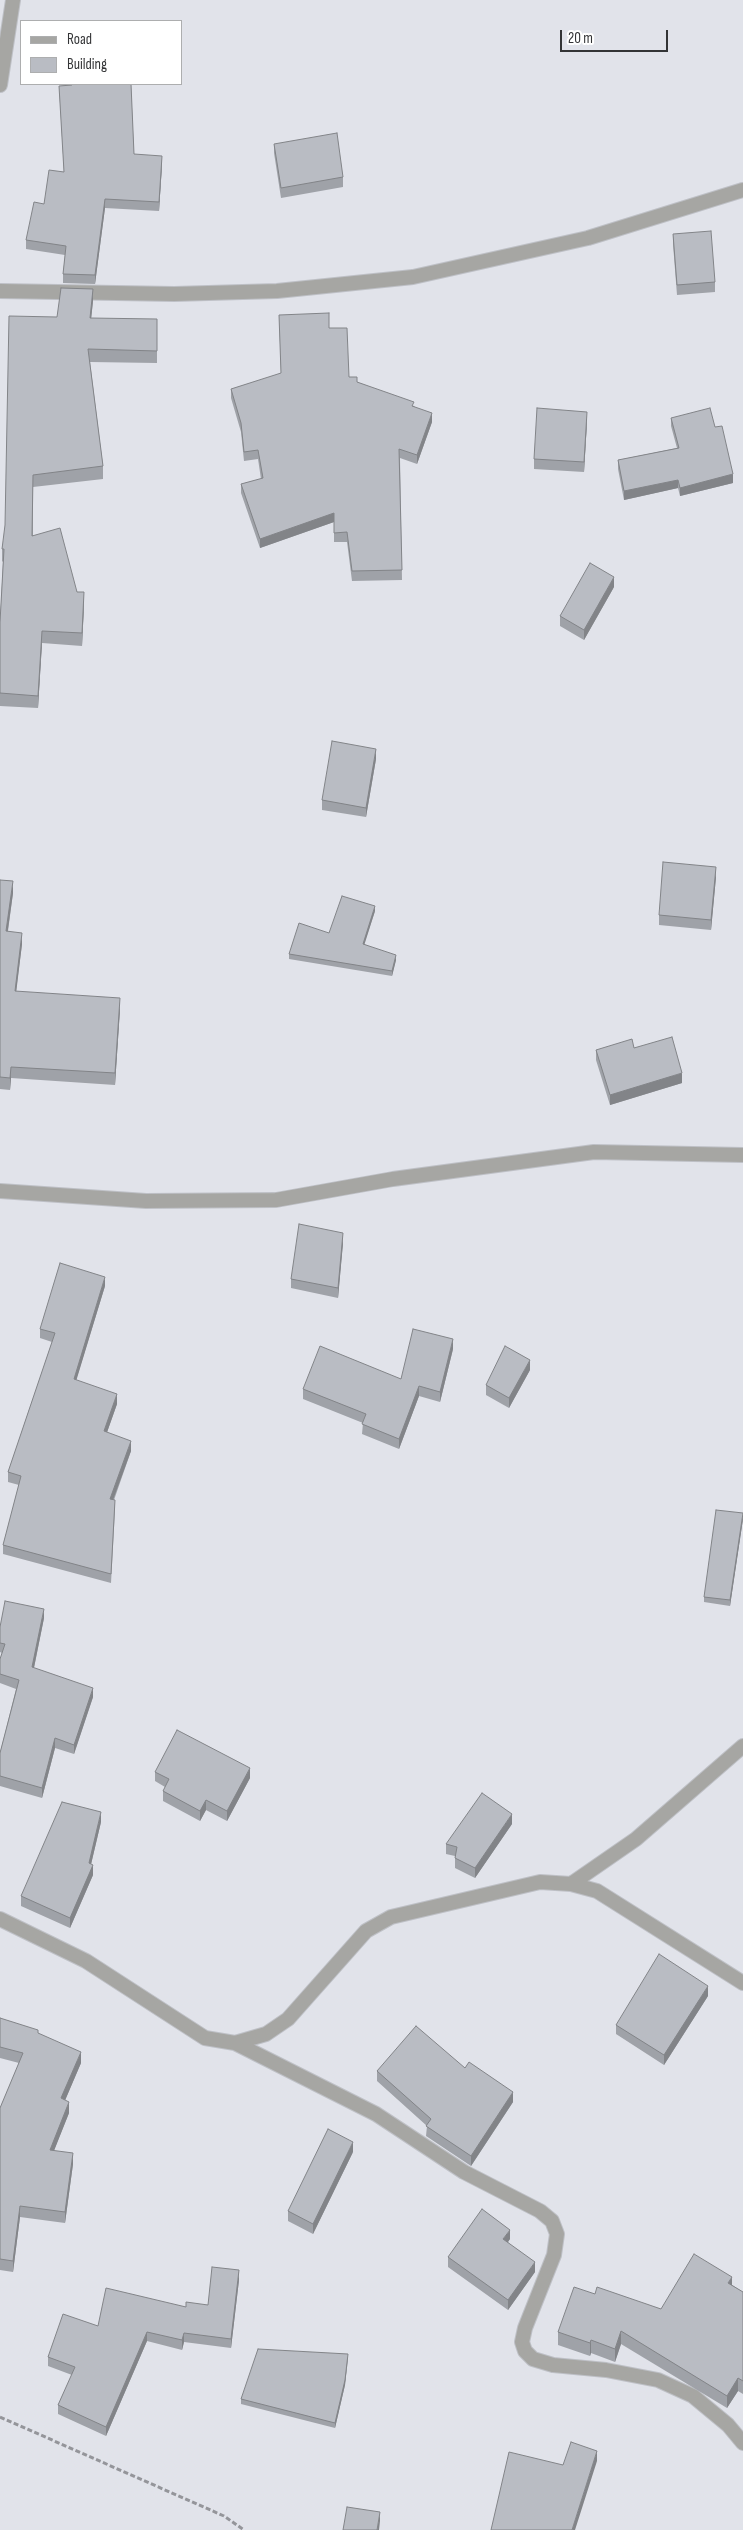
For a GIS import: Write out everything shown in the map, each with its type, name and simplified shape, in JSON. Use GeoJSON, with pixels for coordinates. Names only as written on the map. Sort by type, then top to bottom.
{"type":"FeatureCollection","features":[{"type":"Feature","properties":{"kind":"street"},"geometry":{"type":"LineString","coordinates":[[0,85],[13,0]]}},
{"type":"Feature","properties":{"kind":"street"},"geometry":{"type":"LineString","coordinates":[[0,291],[174,294],[277,291],[413,277],[588,238],[743,190]]}},
{"type":"Feature","properties":{"kind":"street"},"geometry":{"type":"LineString","coordinates":[[0,1191],[146,1201],[276,1200],[394,1179],[594,1152],[743,1155]]}},
{"type":"Feature","properties":{"kind":"street"},"geometry":{"type":"LineString","coordinates":[[571,1884],[636,1838],[743,1746]]}},
{"type":"Feature","properties":{"kind":"street"},"geometry":{"type":"LineString","coordinates":[[235,2043],[266,2034],[288,2019],[366,1931],[391,1917],[540,1882],[571,1884],[597,1891],[743,1983]]}},
{"type":"Feature","properties":{"kind":"street"},"geometry":{"type":"LineString","coordinates":[[0,1919],[86,1961],[205,2038],[235,2043],[376,2114],[464,2172],[540,2211],[552,2221],[556,2234],[554,2255],[524,2328],[522,2342],[525,2351],[533,2359],[553,2365],[606,2370],[658,2380],[693,2396],[728,2425],[743,2443]]}},
{"type":"Feature","properties":{"kind":"path"},"geometry":{"type":"LineString","coordinates":[[0,2417],[224,2516],[244,2530]]}},
{"type":"Feature","properties":{"kind":"building"},"geometry":{"type":"Polygon","coordinates":[[[131,85],[134,154],[162,156],[159,202],[105,199],[95,275],[63,274],[66,246],[26,240],[34,202],[44,204],[49,170],[64,172],[59,86],[131,85]]]}},
{"type":"Feature","properties":{"kind":"building"},"geometry":{"type":"Polygon","coordinates":[[[337,133],[343,177],[281,188],[274,144],[337,133]]]}},
{"type":"Feature","properties":{"kind":"building"},"geometry":{"type":"Polygon","coordinates":[[[711,231],[715,282],[677,285],[673,234],[711,231]]]}},
{"type":"Feature","properties":{"kind":"building"},"geometry":{"type":"Polygon","coordinates":[[[61,288],[93,289],[90,318],[157,319],[157,351],[88,349],[103,466],[33,475],[32,536],[60,528],[77,592],[84,592],[82,633],[42,631],[38,696],[0,693],[0,622],[4,549],[2,549],[5,525],[9,316],[57,317],[61,288]]]}},
{"type":"Feature","properties":{"kind":"building"},"geometry":{"type":"Polygon","coordinates":[[[329,313],[329,328],[347,328],[349,377],[357,377],[357,382],[414,402],[412,406],[432,413],[417,455],[399,449],[402,570],[352,571],[347,532],[334,533],[334,513],[260,539],[241,484],[263,478],[258,450],[244,452],[241,423],[231,389],[281,373],[279,315],[329,313]]]}},
{"type":"Feature","properties":{"kind":"building"},"geometry":{"type":"Polygon","coordinates":[[[537,408],[587,412],[584,462],[534,459],[537,408]]]}},
{"type":"Feature","properties":{"kind":"building"},"geometry":{"type":"Polygon","coordinates":[[[710,408],[715,427],[722,426],[733,474],[680,488],[678,480],[624,491],[618,460],[679,448],[671,418],[710,408]]]}},
{"type":"Feature","properties":{"kind":"building"},"geometry":{"type":"Polygon","coordinates":[[[590,563],[614,577],[584,630],[560,616],[590,563]]]}},
{"type":"Feature","properties":{"kind":"building"},"geometry":{"type":"Polygon","coordinates":[[[332,741],[376,749],[366,808],[322,800],[332,741]]]}},
{"type":"Feature","properties":{"kind":"building"},"geometry":{"type":"Polygon","coordinates":[[[663,862],[716,867],[711,920],[659,915],[663,862]]]}},
{"type":"Feature","properties":{"kind":"building"},"geometry":{"type":"Polygon","coordinates":[[[0,880],[13,881],[6,931],[22,933],[15,991],[120,998],[115,1073],[11,1067],[10,1078],[0,1077],[0,880]]]}},
{"type":"Feature","properties":{"kind":"building"},"geometry":{"type":"Polygon","coordinates":[[[342,896],[375,906],[363,944],[396,955],[392,971],[289,954],[299,923],[329,933],[342,896]]]}},
{"type":"Feature","properties":{"kind":"building"},"geometry":{"type":"Polygon","coordinates":[[[672,1037],[682,1073],[610,1095],[596,1050],[632,1039],[634,1048],[672,1037]]]}},
{"type":"Feature","properties":{"kind":"building"},"geometry":{"type":"Polygon","coordinates":[[[299,1224],[343,1233],[338,1288],[291,1279],[299,1224]]]}},
{"type":"Feature","properties":{"kind":"building"},"geometry":{"type":"Polygon","coordinates":[[[60,1263],[105,1277],[74,1379],[117,1394],[104,1431],[131,1441],[110,1499],[115,1500],[111,1574],[3,1545],[21,1476],[8,1472],[55,1333],[40,1329],[60,1263]]]}},
{"type":"Feature","properties":{"kind":"building"},"geometry":{"type":"Polygon","coordinates":[[[413,1329],[453,1339],[440,1392],[419,1386],[399,1439],[362,1424],[366,1414],[303,1389],[320,1346],[401,1379],[413,1329]]]}},
{"type":"Feature","properties":{"kind":"building"},"geometry":{"type":"Polygon","coordinates":[[[505,1346],[530,1360],[509,1398],[486,1385],[505,1346]]]}},
{"type":"Feature","properties":{"kind":"building"},"geometry":{"type":"Polygon","coordinates":[[[716,1510],[743,1513],[730,1600],[704,1597],[716,1510]]]}},
{"type":"Feature","properties":{"kind":"building"},"geometry":{"type":"Polygon","coordinates":[[[5,1601],[44,1609],[32,1667],[93,1688],[74,1745],[55,1738],[42,1788],[0,1776],[0,1753],[19,1680],[0,1674],[0,1659],[5,1644],[0,1643],[0,1627],[5,1601]]]}},
{"type":"Feature","properties":{"kind":"building"},"geometry":{"type":"Polygon","coordinates":[[[177,1730],[250,1768],[227,1811],[206,1800],[200,1811],[163,1791],[169,1779],[155,1772],[177,1730]]]}},
{"type":"Feature","properties":{"kind":"building"},"geometry":{"type":"Polygon","coordinates":[[[482,1793],[512,1814],[475,1868],[455,1858],[457,1847],[446,1844],[482,1793]]]}},
{"type":"Feature","properties":{"kind":"building"},"geometry":{"type":"Polygon","coordinates":[[[62,1802],[101,1812],[89,1863],[93,1865],[70,1918],[21,1896],[62,1802]]]}},
{"type":"Feature","properties":{"kind":"building"},"geometry":{"type":"Polygon","coordinates":[[[659,1954],[708,1986],[664,2055],[616,2025],[659,1954]]]}},
{"type":"Feature","properties":{"kind":"building"},"geometry":{"type":"Polygon","coordinates":[[[0,2018],[38,2030],[38,2033],[81,2052],[61,2098],[69,2102],[50,2150],[73,2153],[65,2212],[20,2206],[13,2261],[0,2259],[0,2108],[23,2053],[0,2047],[0,2018]]]}},
{"type":"Feature","properties":{"kind":"building"},"geometry":{"type":"Polygon","coordinates":[[[416,2026],[465,2068],[469,2062],[513,2092],[471,2156],[426,2126],[431,2119],[377,2071],[416,2026]]]}},
{"type":"Feature","properties":{"kind":"building"},"geometry":{"type":"Polygon","coordinates":[[[328,2129],[353,2142],[313,2224],[288,2211],[328,2129]]]}},
{"type":"Feature","properties":{"kind":"building"},"geometry":{"type":"Polygon","coordinates":[[[482,2209],[510,2230],[503,2239],[535,2262],[508,2300],[448,2257],[482,2209]]]}},
{"type":"Feature","properties":{"kind":"building"},"geometry":{"type":"Polygon","coordinates":[[[694,2254],[732,2277],[728,2283],[743,2292],[743,2381],[738,2378],[727,2396],[621,2331],[615,2349],[591,2340],[590,2343],[558,2332],[574,2287],[595,2294],[597,2287],[661,2309],[694,2254]]]}},
{"type":"Feature","properties":{"kind":"building"},"geometry":{"type":"Polygon","coordinates":[[[212,2267],[239,2270],[231,2339],[184,2333],[182,2340],[147,2332],[106,2427],[58,2405],[75,2367],[48,2357],[63,2314],[98,2326],[106,2288],[186,2307],[186,2302],[208,2305],[212,2267]]]}},
{"type":"Feature","properties":{"kind":"building"},"geometry":{"type":"Polygon","coordinates":[[[258,2349],[348,2354],[345,2380],[335,2423],[241,2399],[258,2349]]]}},
{"type":"Feature","properties":{"kind":"building"},"geometry":{"type":"Polygon","coordinates":[[[571,2442],[597,2451],[572,2530],[491,2530],[509,2452],[563,2465],[571,2442]]]}},
{"type":"Feature","properties":{"kind":"building"},"geometry":{"type":"Polygon","coordinates":[[[347,2507],[380,2512],[377,2530],[343,2530],[347,2507]]]}}]}
